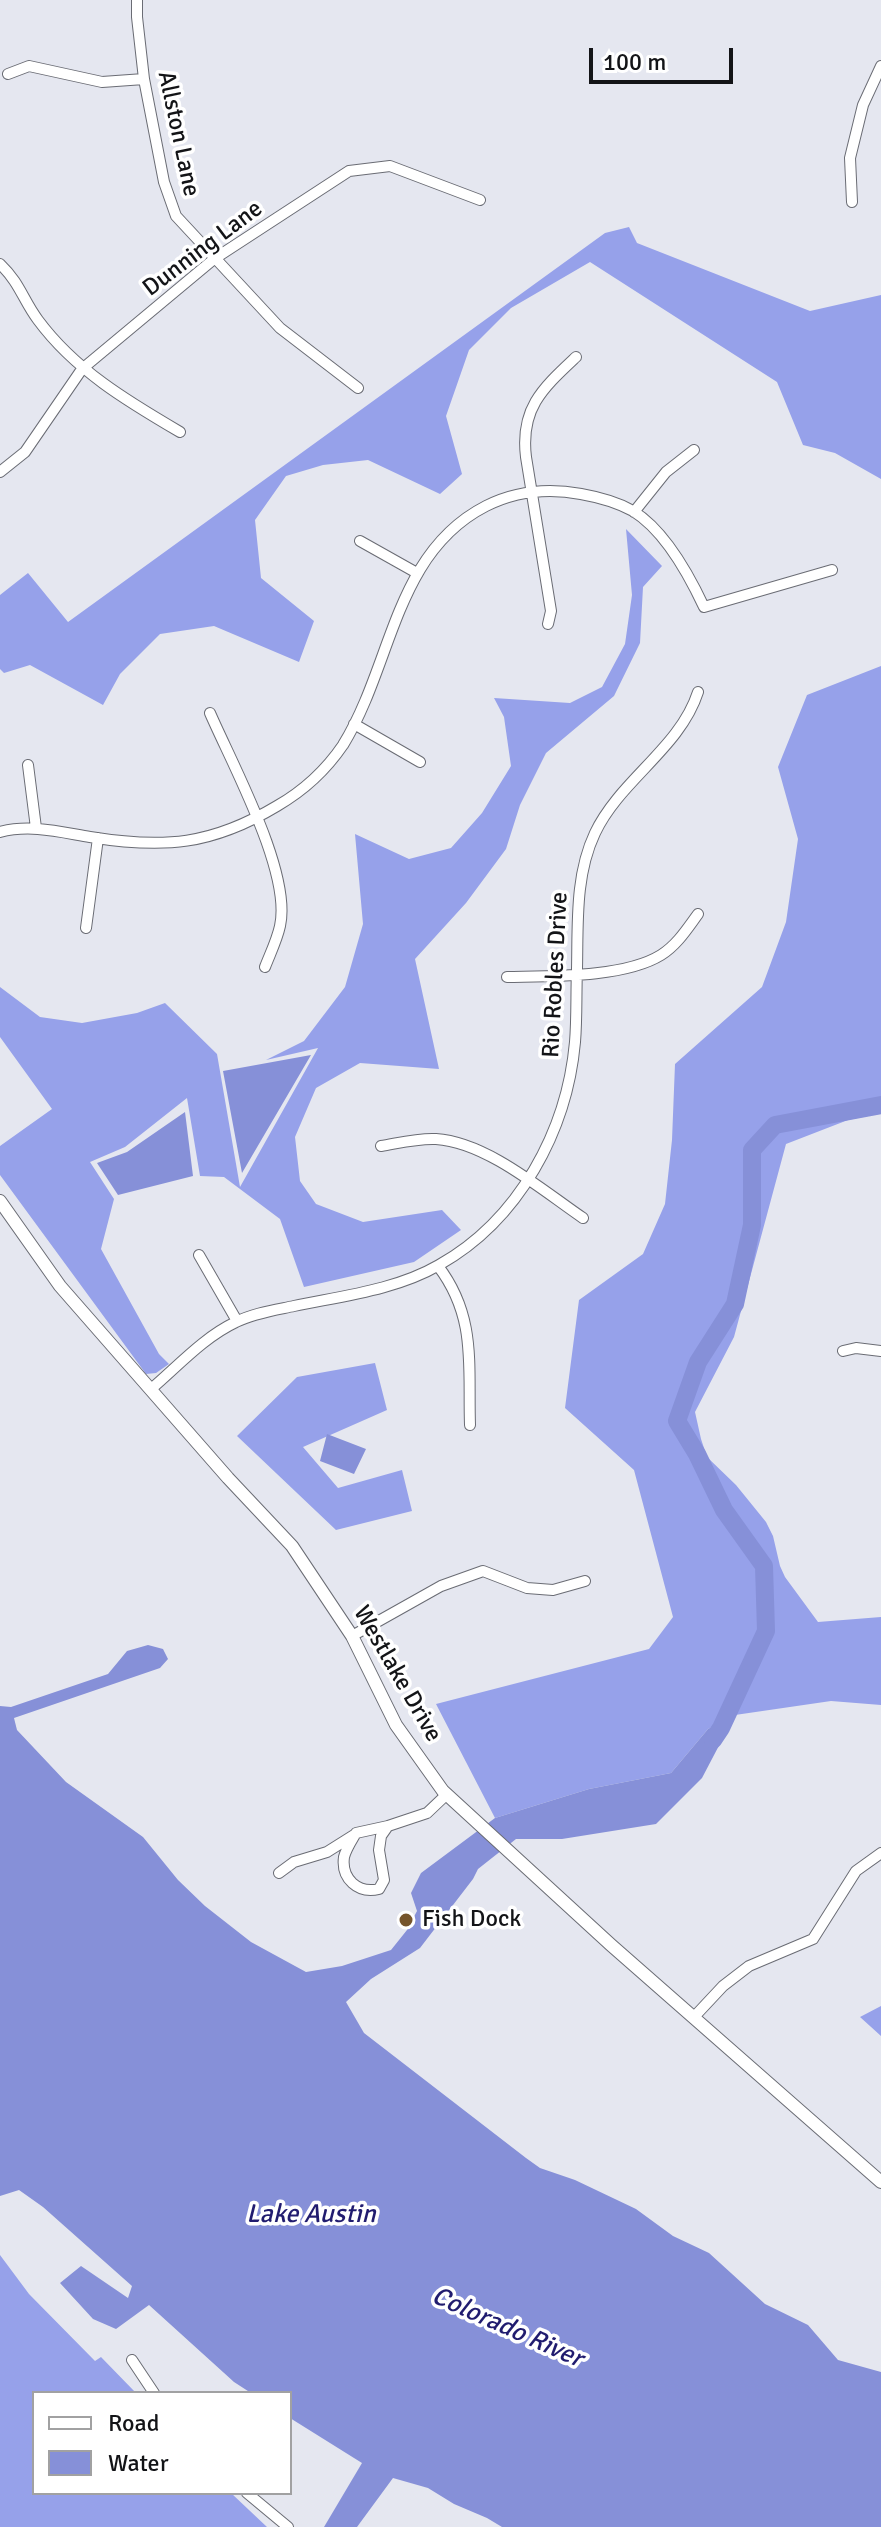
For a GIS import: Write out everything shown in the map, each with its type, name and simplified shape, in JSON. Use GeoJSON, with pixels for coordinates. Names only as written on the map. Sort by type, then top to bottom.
{"type":"FeatureCollection","features":[{"type":"Feature","properties":{"kind":"street","name":"Allston Lane"},"geometry":{"type":"LineString","coordinates":[[137,0],[144,79],[164,182],[176,216],[280,328],[358,388]]}},
{"type":"Feature","properties":{"kind":"street"},"geometry":{"type":"LineString","coordinates":[[8,74],[29,66],[102,82],[144,79]]}},
{"type":"Feature","properties":{"kind":"street"},"geometry":{"type":"LineString","coordinates":[[852,202],[850,158],[863,105],[881,66]]}},
{"type":"Feature","properties":{"kind":"street","name":"Dunning Lane"},"geometry":{"type":"LineString","coordinates":[[0,472],[25,452],[82,369],[214,259],[349,171],[390,166],[480,200]]}},
{"type":"Feature","properties":{"kind":"street"},"geometry":{"type":"LineString","coordinates":[[0,264],[20,285],[38,319],[82,369],[128,402],[180,432]]}},
{"type":"Feature","properties":{"kind":"street"},"geometry":{"type":"LineString","coordinates":[[548,624],[551,611],[525,446],[529,416],[543,388],[576,357]]}},
{"type":"Feature","properties":{"kind":"street"},"geometry":{"type":"LineString","coordinates":[[634,512],[666,472],[694,450]]}},
{"type":"Feature","properties":{"kind":"street"},"geometry":{"type":"LineString","coordinates":[[0,832],[36,828],[154,843],[197,840],[217,835],[277,806],[314,780],[354,724],[417,573],[432,550],[464,519],[496,501],[533,491],[578,493],[601,498],[634,512],[676,557],[704,607],[832,570]]}},
{"type":"Feature","properties":{"kind":"street"},"geometry":{"type":"LineString","coordinates":[[360,541],[417,573]]}},
{"type":"Feature","properties":{"kind":"street","name":"Rio Robles Drive"},"geometry":{"type":"LineString","coordinates":[[151,1389],[190,1355],[237,1321],[379,1289],[438,1266],[464,1249],[509,1206],[528,1181],[553,1135],[568,1086],[575,1042],[578,910],[583,866],[595,832],[622,793],[675,733],[698,692]]}},
{"type":"Feature","properties":{"kind":"street"},"geometry":{"type":"LineString","coordinates":[[210,713],[273,859],[281,906],[280,926],[265,967]]}},
{"type":"Feature","properties":{"kind":"street"},"geometry":{"type":"LineString","coordinates":[[354,724],[420,762]]}},
{"type":"Feature","properties":{"kind":"street"},"geometry":{"type":"LineString","coordinates":[[28,765],[36,828]]}},
{"type":"Feature","properties":{"kind":"street"},"geometry":{"type":"LineString","coordinates":[[86,928],[98,838]]}},
{"type":"Feature","properties":{"kind":"street"},"geometry":{"type":"LineString","coordinates":[[507,977],[577,975],[648,962],[671,947],[698,914]]}},
{"type":"Feature","properties":{"kind":"street"},"geometry":{"type":"LineString","coordinates":[[381,1146],[419,1140],[452,1141],[486,1153],[583,1218]]}},
{"type":"Feature","properties":{"kind":"street","name":"Westlake Drive"},"geometry":{"type":"LineString","coordinates":[[0,1201],[60,1286],[228,1478],[292,1546],[352,1636],[396,1725],[447,1794],[519,1862],[881,2182]]}},
{"type":"Feature","properties":{"kind":"street"},"geometry":{"type":"LineString","coordinates":[[199,1255],[237,1321]]}},
{"type":"Feature","properties":{"kind":"street"},"geometry":{"type":"LineString","coordinates":[[438,1266],[456,1293],[466,1323],[470,1425]]}},
{"type":"Feature","properties":{"kind":"street"},"geometry":{"type":"LineString","coordinates":[[843,1351],[856,1348],[881,1351]]}},
{"type":"Feature","properties":{"kind":"street"},"geometry":{"type":"LineString","coordinates":[[352,1636],[441,1586],[483,1571],[527,1588],[553,1590],[585,1581]]}},
{"type":"Feature","properties":{"kind":"street"},"geometry":{"type":"LineString","coordinates":[[279,1873],[294,1862],[327,1852],[356,1833],[427,1813],[447,1794]]}},
{"type":"Feature","properties":{"kind":"street"},"geometry":{"type":"LineString","coordinates":[[356,1833],[344,1855],[345,1875],[358,1889],[368,1892],[379,1889],[384,1880],[379,1850],[381,1836],[388,1826]]}},
{"type":"Feature","properties":{"kind":"street"},"geometry":{"type":"LineString","coordinates":[[694,2017],[723,1986],[749,1966],[813,1939],[856,1871],[881,1853]]}},
{"type":"Feature","properties":{"kind":"street"},"geometry":{"type":"LineString","coordinates":[[132,2360],[153,2391]]}},
{"type":"Feature","properties":{"kind":"street"},"geometry":{"type":"LineString","coordinates":[[249,2495],[288,2527]]}},
{"type":"Feature","properties":{"kind":"shaded area"},"geometry":{"type":"Polygon","coordinates":[[[629,227],[637,243],[810,311],[881,295],[881,479],[835,453],[803,445],[777,382],[590,262],[511,308],[469,350],[446,416],[462,474],[440,494],[368,460],[323,465],[286,476],[255,520],[261,578],[314,621],[299,662],[214,626],[160,634],[120,674],[103,705],[30,665],[4,673],[0,669],[0,595],[28,573],[68,622],[605,233],[629,227]]]}},
{"type":"Feature","properties":{"kind":"shaded area"},"geometry":{"type":"Polygon","coordinates":[[[626,529],[662,566],[643,587],[640,643],[614,696],[546,753],[520,805],[506,849],[466,903],[415,959],[439,1069],[360,1063],[316,1088],[295,1137],[300,1181],[316,1204],[363,1222],[442,1210],[461,1230],[414,1262],[304,1287],[280,1219],[224,1177],[200,1176],[187,1098],[125,1147],[90,1162],[114,1199],[101,1249],[159,1354],[169,1364],[156,1373],[146,1374],[0,1175],[0,1146],[52,1109],[0,1037],[0,987],[40,1017],[82,1023],[137,1013],[165,1003],[217,1054],[240,1187],[318,1048],[266,1060],[304,1041],[345,987],[363,924],[355,834],[409,859],[451,848],[482,813],[511,766],[504,717],[494,698],[570,703],[602,687],[625,644],[632,595],[626,529]]]}},
{"type":"Feature","properties":{"kind":"shaded area"},"geometry":{"type":"Polygon","coordinates":[[[881,666],[881,1113],[848,1120],[786,1144],[734,1337],[695,1412],[707,1457],[736,1485],[766,1522],[785,1577],[818,1622],[881,1617],[881,1705],[831,1701],[735,1715],[708,1729],[671,1773],[589,1789],[495,1818],[436,1704],[649,1649],[673,1617],[634,1470],[565,1408],[579,1300],[643,1254],[665,1204],[672,1140],[675,1064],[762,987],[786,922],[798,839],[778,767],[807,695],[881,666]]]}},
{"type":"Feature","properties":{"kind":"shaded area"},"geometry":{"type":"Polygon","coordinates":[[[375,1363],[387,1410],[303,1447],[338,1488],[402,1470],[412,1511],[336,1530],[237,1436],[297,1377],[375,1363]]]}},
{"type":"Feature","properties":{"kind":"shaded area"},"geometry":{"type":"Polygon","coordinates":[[[881,2006],[881,2036],[860,2017],[881,2006]]]}},
{"type":"Feature","properties":{"kind":"shaded area"},"geometry":{"type":"Polygon","coordinates":[[[0,2255],[29,2294],[95,2361],[101,2357],[134,2391],[32,2391],[32,2495],[233,2495],[267,2527],[0,2527],[0,2255]]]}},
{"type":"Feature","properties":{"kind":"water"},"geometry":{"type":"Polygon","coordinates":[[[311,1055],[242,1173],[223,1071],[311,1055]]]}},
{"type":"Feature","properties":{"kind":"water"},"geometry":{"type":"Polygon","coordinates":[[[185,1112],[193,1176],[118,1195],[97,1163],[127,1152],[185,1112]]]}},
{"type":"Feature","properties":{"kind":"water"},"geometry":{"type":"Polygon","coordinates":[[[327,1434],[366,1449],[354,1474],[320,1461],[327,1434]]]}},
{"type":"Feature","properties":{"kind":"water","name":"Lake Austin"},"geometry":{"type":"Polygon","coordinates":[[[148,1645],[163,1649],[168,1659],[160,1668],[14,1718],[17,1730],[66,1782],[143,1837],[178,1880],[205,1906],[251,1942],[306,1972],[342,1966],[391,1950],[417,1911],[411,1893],[421,1873],[495,1818],[589,1789],[671,1773],[708,1729],[735,1715],[702,1778],[656,1824],[562,1839],[516,1839],[478,1869],[420,1948],[371,1979],[346,2002],[364,2033],[540,2168],[575,2180],[636,2209],[673,2236],[709,2253],[765,2304],[808,2325],[838,2360],[881,2372],[881,2527],[502,2527],[428,2488],[393,2478],[357,2527],[324,2527],[362,2463],[292,2419],[292,2391],[248,2391],[149,2305],[116,2329],[93,2319],[60,2283],[81,2266],[128,2298],[132,2286],[43,2207],[19,2190],[0,2196],[0,1706],[11,1707],[108,1674],[127,1651],[148,1645]]]}},
{"type":"Feature","properties":{"kind":"waterway"},"geometry":{"type":"LineString","coordinates":[[713,1740],[766,1631],[764,1566],[724,1510],[677,1421],[698,1362],[735,1304],[752,1225],[752,1150],[775,1125],[881,1105]]}},
{"type":"Feature","properties":{"kind":"place","name":"Fish Dock"},"geometry":{"type":"Point","coordinates":[406,1920]}},
{"type":"Feature","properties":{"kind":"water label","name":"Colorado River"},"geometry":{"type":"Point","coordinates":[507,2328]}}]}
